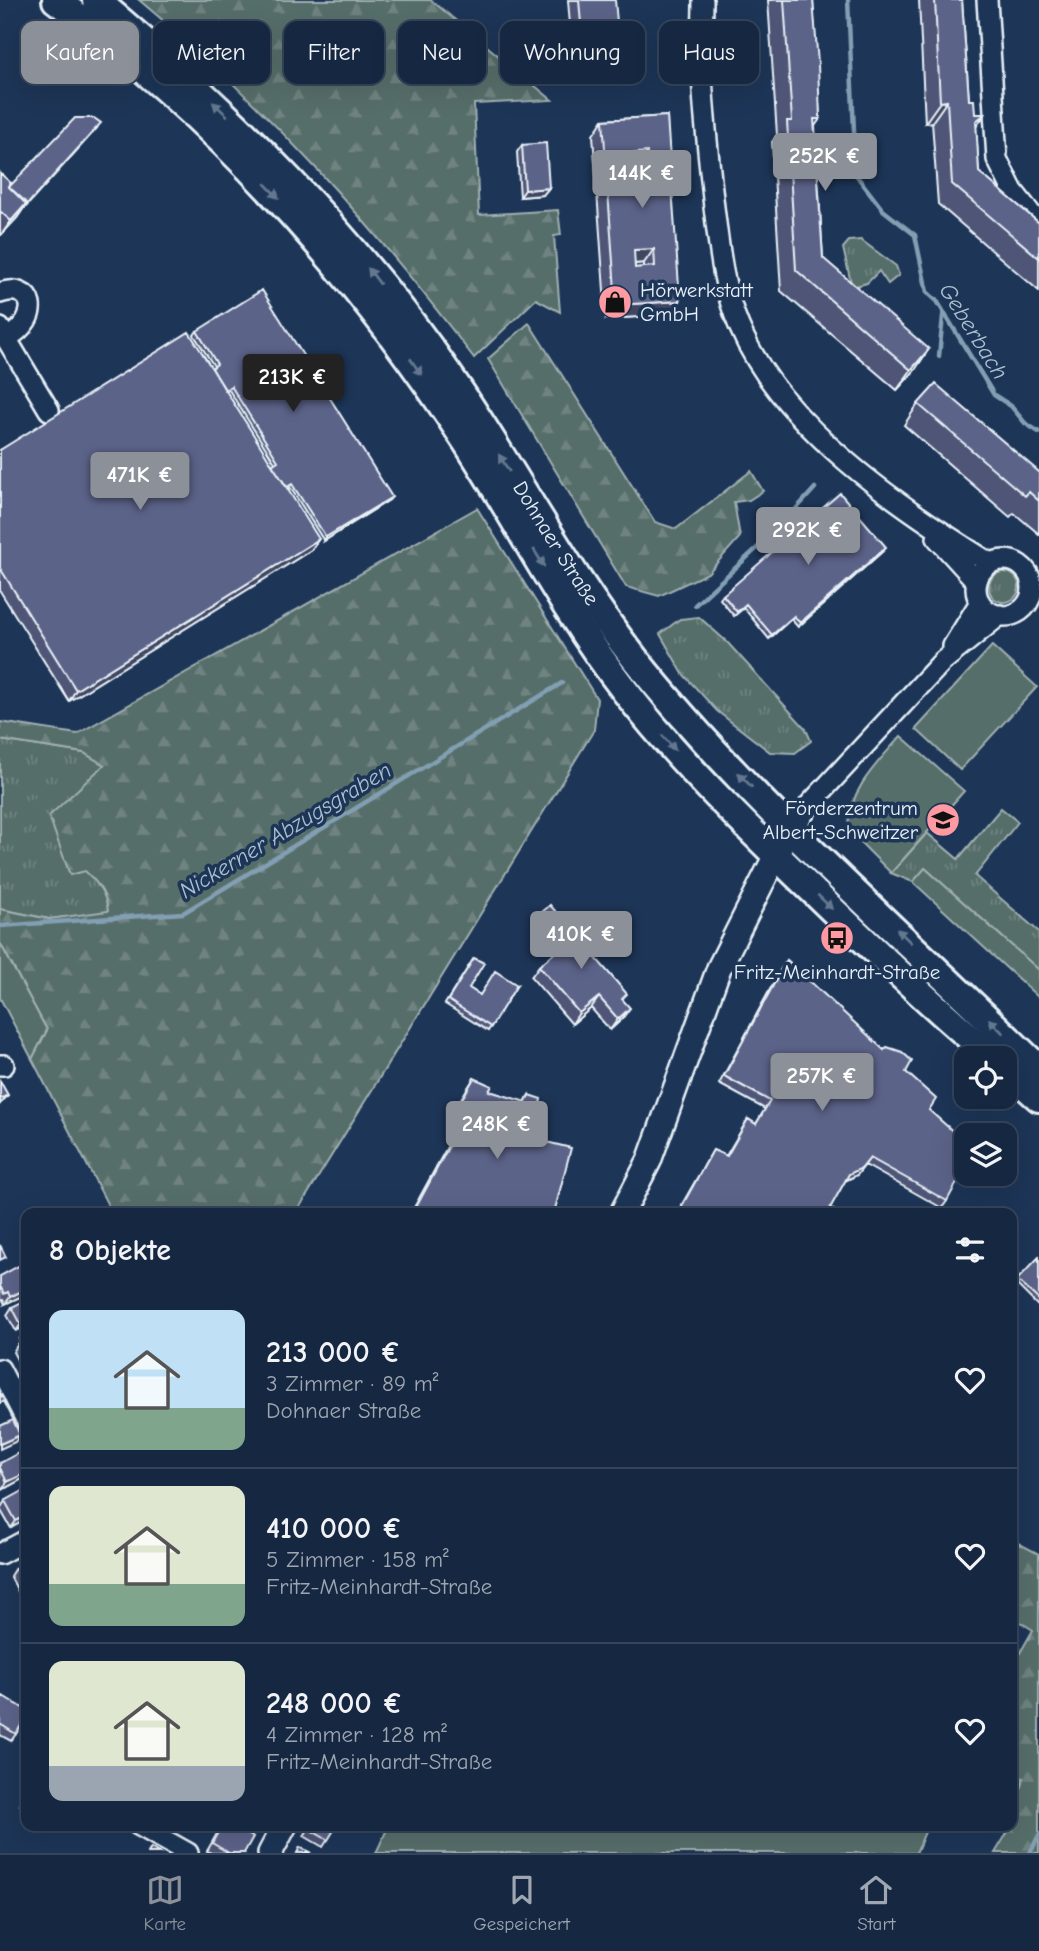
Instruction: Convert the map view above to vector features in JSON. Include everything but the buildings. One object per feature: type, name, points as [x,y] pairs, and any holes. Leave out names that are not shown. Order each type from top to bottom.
[{"type":"main road","name":"Dohnaer Straße","points":[[56,0],[157,80],[226,145],[318,241],[412,362],[625,691],[673,747],[776,855],[935,1009],[979,1046]]},
{"type":"main road","name":"Dohnaer Straße","points":[[96,0],[225,113],[293,181],[367,266],[457,386],[564,559],[635,659],[792,829],[1039,1069]]},
{"type":"main road","points":[[1017,1079],[1039,1098]]},
{"type":"street","points":[[702,0],[702,73],[711,179],[720,258],[739,326],[767,375],[791,406],[845,459],[919,519],[990,563]]},
{"type":"street","points":[[988,0],[997,159],[1013,191],[1039,223]]},
{"type":"street","points":[[0,293],[9,290],[19,292],[28,299],[30,319],[26,324],[4,333],[49,410]]},
{"type":"street","points":[[919,519],[977,582],[981,602],[943,661]]},
{"type":"street","points":[[625,1208],[649,1161],[719,968],[792,829],[817,797],[943,661],[1000,615],[1020,611],[1036,594],[1031,579],[1020,564],[1005,559],[990,563],[977,582]]},
{"type":"street","points":[[981,602],[1000,615]]},
{"type":"street","points":[[1020,611],[1039,620]]},
{"type":"street","points":[[0,1369],[21,1410]]},
{"type":"street","points":[[0,1554],[21,1544]]},
{"type":"street","points":[[149,1831],[188,1853]]},
{"type":"street","points":[[270,1853],[282,1831]]},
{"type":"green space","points":[[139,0],[431,0],[456,21],[398,21],[398,84],[486,84],[486,45],[500,57],[500,84],[533,84],[552,100],[474,104],[479,215],[558,210],[561,235],[554,236],[560,312],[536,299],[474,358],[358,214],[234,84],[270,84],[270,21],[163,21]]},
{"type":"green space","points":[[861,240],[896,266],[899,275],[888,284],[879,271],[867,283],[852,287],[843,248],[849,241]]},
{"type":"green space","points":[[529,323],[655,522],[676,529],[751,471],[763,491],[749,500],[734,502],[740,537],[708,573],[659,596],[626,587],[488,359]]},
{"type":"green space","points":[[477,508],[597,699],[594,730],[299,1208],[109,1208],[32,1059],[47,1030],[0,943],[0,909],[49,919],[108,911],[101,889],[85,871],[70,875],[49,816],[104,765],[84,753],[0,740],[0,722],[77,734]]},
{"type":"green space","points":[[1004,572],[1015,576],[1019,587],[1015,598],[1004,602],[993,598],[989,587],[993,576]]},
{"type":"green space","points":[[699,617],[727,642],[806,729],[811,741],[795,753],[770,752],[717,711],[683,674],[660,634],[680,619]]},
{"type":"green space","points":[[992,646],[1037,687],[960,770],[916,729]]},
{"type":"green space","points":[[901,736],[964,791],[891,873],[848,830],[849,816],[852,803],[865,779]]},
{"type":"green space","points":[[0,740],[84,753],[105,765],[61,848],[70,874],[85,870],[101,889],[109,912],[49,919],[0,909]]},
{"type":"green space","points":[[1001,808],[1018,822],[975,876],[1039,932],[1039,970],[926,869],[913,882],[891,873],[927,833],[958,859]]},
{"type":"green space","points":[[925,868],[1039,970],[1039,998],[913,882]]},
{"type":"green space","points":[[0,943],[47,1030],[32,1059],[0,998]]},
{"type":"green space","points":[[1017,1543],[1039,1554],[1039,1853],[995,1853],[1008,1831],[1017,1831],[1017,1804],[1023,1778],[1017,1776],[1017,1658],[1033,1630],[1017,1620]]},
{"type":"green space","points":[[386,1831],[925,1831],[916,1853],[376,1853]]},
{"type":"waterway","name":"Geberbach","points":[[848,0],[856,175],[883,210],[915,235],[927,292],[937,301],[994,395],[1011,406],[1025,423],[1039,432]]},
{"type":"waterway","points":[[939,356],[943,316]]},
{"type":"waterway","points":[[695,605],[779,528],[815,488]]},
{"type":"waterway","name":"Nickerner Abzugsgraben","points":[[0,926],[183,913],[562,683]]},
{"type":"waterway","name":"Geberbach","points":[[1030,1853],[1039,1835]]},
{"type":"place","name":"Hörwerkstatt GmbH","points":[[615,302]]},
{"type":"place","name":"Förderzentrum Albert-Schweitzer","points":[[943,820]]},
{"type":"place","name":"Fritz-Meinhardt-Straße","points":[[837,938]]}]
